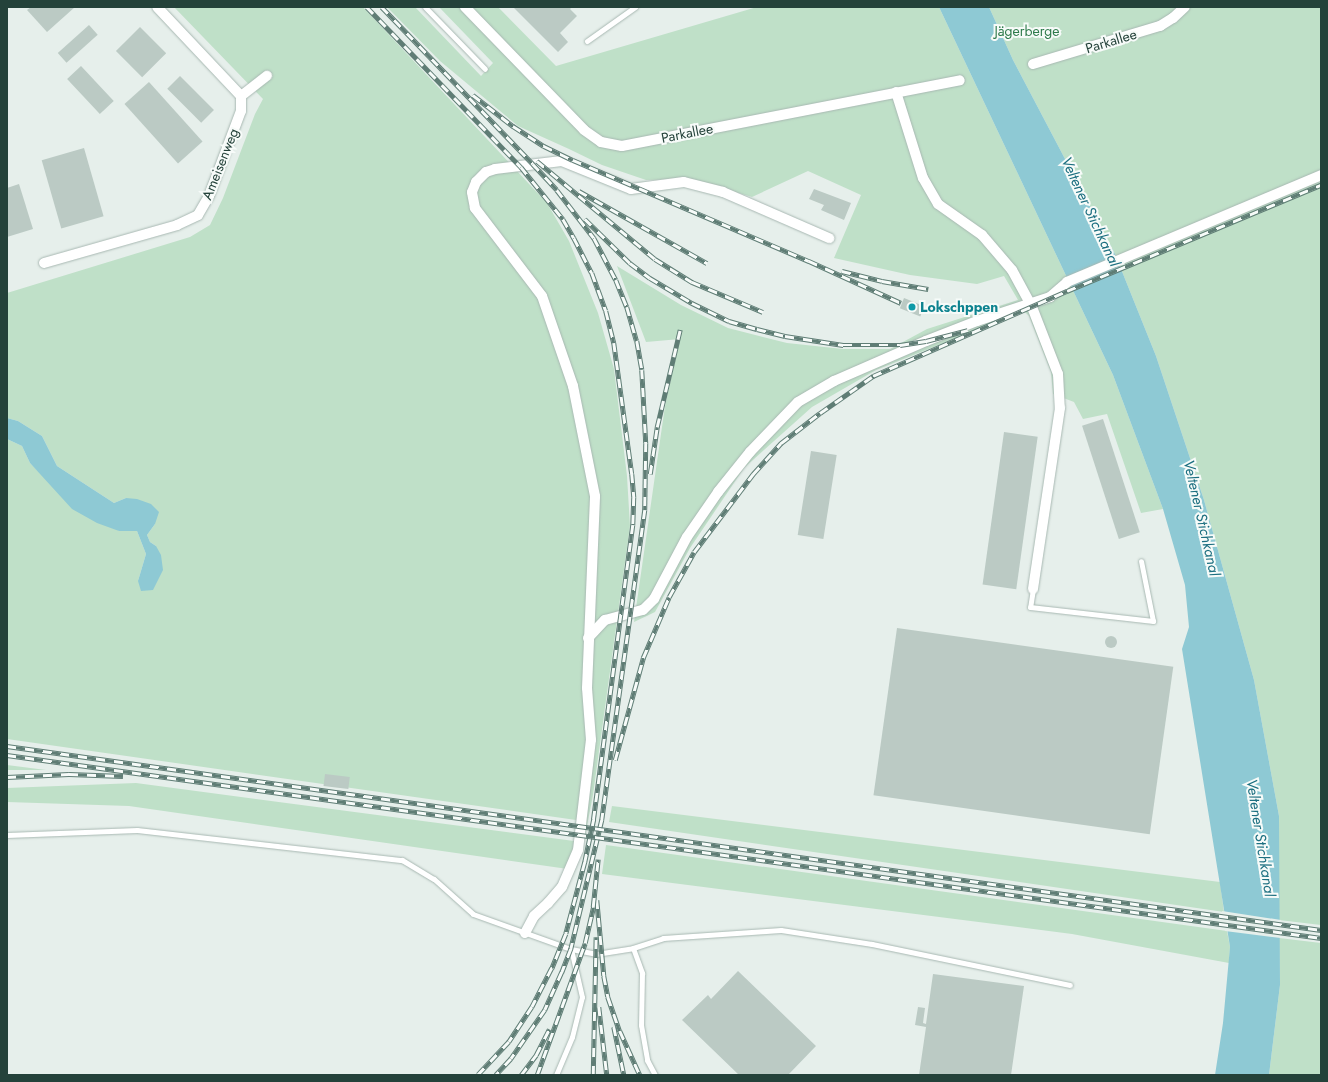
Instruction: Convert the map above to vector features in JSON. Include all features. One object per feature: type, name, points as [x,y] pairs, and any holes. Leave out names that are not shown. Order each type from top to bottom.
[{"type":"street","points":[[157,7],[241,96],[268,76]]},
{"type":"street","name":"Parkallee","points":[[465,7],[584,130],[601,142],[622,146],[960,80]]},
{"type":"street","name":"Parkallee","points":[[1033,64],[1160,26],[1173,18],[1184,7]]},
{"type":"street","points":[[896,92],[923,178],[938,204],[982,235],[1012,270],[1031,304],[1058,374],[1060,408],[1033,589]]},
{"type":"street","name":"Ameisenweg","points":[[44,263],[177,225],[198,215],[209,196],[241,111],[241,96]]},
{"type":"street","points":[[525,933],[534,916],[548,904],[562,886],[578,850],[591,740],[587,688],[588,638],[592,602],[595,496],[573,386],[542,296],[475,208],[472,192],[476,182],[486,172],[495,169],[562,161],[631,189],[684,182],[723,192],[829,238]]},
{"type":"street","points":[[588,638],[605,620],[643,610],[654,599],[687,537],[718,492],[750,452],[798,402],[834,381],[926,341],[977,321],[1050,297],[1067,282],[1321,175]]},
{"type":"lane","points":[[425,7],[485,69]]},
{"type":"lane","points":[[587,41],[635,7]]},
{"type":"lane","points":[[1033,589],[1030,607],[1153,621],[1141,561]]},
{"type":"lane","points":[[7,835],[138,830],[402,860],[434,880],[473,914],[571,949],[596,954],[633,948],[663,938],[781,930],[872,944],[1070,985]]},
{"type":"lane","points":[[633,948],[642,973],[641,1025],[647,1060],[655,1075]]},
{"type":"lane","points":[[556,1075],[572,1036],[582,998],[571,949]]},
{"type":"green space","points":[[174,7],[363,7],[547,203],[569,241],[598,313],[614,369],[627,476],[630,526],[593,795],[582,851],[575,870],[129,806],[7,802],[7,788],[136,783],[574,841],[576,820],[7,739],[7,439],[22,446],[30,463],[39,472],[119,531],[137,531],[146,554],[138,581],[156,546],[150,542],[147,535],[155,524],[126,498],[114,503],[57,466],[42,436],[18,421],[7,418],[7,293],[190,237],[210,225],[223,198],[255,114],[263,99]]},
{"type":"green space","points":[[387,7],[415,7],[481,76],[493,63],[439,7],[498,7],[556,66],[757,7],[939,7],[1113,375],[1163,509],[1141,513],[1107,414],[1083,419],[1074,402],[1053,394],[1051,372],[1029,316],[1024,311],[876,370],[812,407],[744,468],[690,548],[655,612],[634,622],[665,406],[680,339],[646,342],[617,266],[681,305],[728,328],[787,343],[843,349],[890,349],[927,329],[1018,300],[1004,276],[977,284],[910,275],[834,258],[861,195],[808,171],[752,197],[692,179],[646,180],[602,165],[518,126],[440,61]]},
{"type":"green space","name":"Jägerberge","points":[[989,7],[1321,7],[1321,925],[1279,920],[1279,816],[1254,680],[1204,500],[1156,356],[1115,254],[1013,60]]},
{"type":"green space","points":[[7,765],[46,770],[7,770]]},
{"type":"green space","points":[[612,806],[1220,882],[1224,912],[609,822]]},
{"type":"green space","points":[[606,845],[1227,931],[1230,947],[1229,963],[1072,934],[602,874]]},
{"type":"green space","points":[[1279,938],[1321,943],[1321,1075],[1269,1075],[1280,985]]},
{"type":"water","name":"Veltener Stichkanal","points":[[939,7],[989,7],[1013,60],[1115,254],[1156,356],[1204,500],[1254,680],[1279,816],[1280,985],[1269,1075],[1215,1075],[1223,1023],[1230,947],[1182,649],[1189,627],[1185,585],[1163,509],[1113,375]]},
{"type":"water","points":[[7,418],[18,421],[42,436],[57,466],[114,503],[126,498],[137,499],[151,504],[159,512],[155,524],[147,535],[150,542],[156,546],[161,555],[163,570],[153,590],[141,591],[138,581],[146,554],[137,531],[119,531],[97,523],[72,509],[30,463],[22,446],[7,439]]},
{"type":"pier","points":[[1222,911],[1281,920],[1281,938],[1225,931]]},
{"type":"building","points":[[31,7],[75,7],[47,32],[27,10]]},
{"type":"building","points":[[513,7],[572,7],[570,9],[577,16],[560,33],[568,42],[558,52]]},
{"type":"building","points":[[89,25],[98,35],[66,63],[58,53]]},
{"type":"building","points":[[140,27],[166,53],[142,77],[116,51]]},
{"type":"building","points":[[81,66],[114,101],[100,114],[67,79]]},
{"type":"building","points":[[180,76],[214,110],[201,123],[167,89]]},
{"type":"building","points":[[149,82],[203,141],[178,164],[124,104]]},
{"type":"building","points":[[84,148],[104,216],[61,228],[42,160]]},
{"type":"building","points":[[19,184],[33,229],[7,237],[7,188]]},
{"type":"building","points":[[814,189],[851,203],[844,220],[821,210],[824,205],[809,199]]},
{"type":"building","name":"Lokschppen","points":[[904,298],[924,306],[920,316],[900,308]]},
{"type":"building","points":[[1103,419],[1140,532],[1119,539],[1082,426]]},
{"type":"building","points":[[1004,432],[1038,437],[1016,589],[983,585]]},
{"type":"building","points":[[811,451],[837,455],[823,539],[798,535]]},
{"type":"building","points":[[897,628],[1173,667],[1150,834],[873,795]]},
{"type":"building","points":[[1113,636],[1116,637],[1116,647],[1109,648],[1106,647],[1105,640],[1106,637]]},
{"type":"building","points":[[325,774],[350,777],[348,789],[324,786]]},
{"type":"building","points":[[738,971],[816,1046],[788,1075],[739,1075],[682,1020],[708,995],[711,999]]},
{"type":"building","points":[[933,974],[1024,986],[1011,1075],[919,1075],[926,1027],[915,1025],[918,1007],[925,1008],[923,1023],[926,1024]]},
{"type":"railway","points":[[367,7],[521,167],[563,219],[574,238],[592,273],[606,311],[614,343],[632,474],[634,497],[633,525],[594,819],[585,862],[566,934],[552,968],[532,1007],[509,1042],[478,1075]]},
{"type":"railway","points":[[382,7],[557,190],[594,238],[616,280],[627,307],[637,341],[642,370],[646,443],[645,510],[602,820],[571,949],[562,972],[545,1010],[511,1059],[496,1075]]},
{"type":"railway","points":[[473,95],[513,126],[544,146],[573,160],[809,261],[901,303]]},
{"type":"railway","points":[[537,161],[655,259],[692,282],[763,312]]},
{"type":"railway","points":[[615,760],[643,658],[669,597],[694,552],[753,474],[781,443],[820,413],[873,376],[1067,291],[1321,185]]},
{"type":"railway","points":[[579,191],[707,263]]},
{"type":"railway","points":[[585,219],[630,263],[650,278],[692,303],[729,321],[785,336],[843,345],[900,345],[926,341],[968,330]]},
{"type":"railway","points":[[842,271],[882,281],[928,289]]},
{"type":"railway","points":[[650,474],[657,427],[680,330]]},
{"type":"railway","points":[[7,746],[1321,930]]},
{"type":"railway","points":[[7,755],[1321,938]]},
{"type":"railway","points":[[7,777],[69,774],[123,776]]},
{"type":"railway","points":[[537,1075],[585,943],[593,907],[598,859]]},
{"type":"railway","points":[[597,900],[604,976],[608,997],[620,1031],[640,1075]]},
{"type":"railway","points":[[593,1075],[596,937]]},
{"type":"railway","points":[[599,1007],[607,1075]]},
{"type":"railway","points":[[614,1027],[624,1075]]},
{"type":"railway","points":[[521,1075],[536,1055],[549,1029]]},
{"type":"place","name":"Lokschppen","points":[[912,307]]}]
